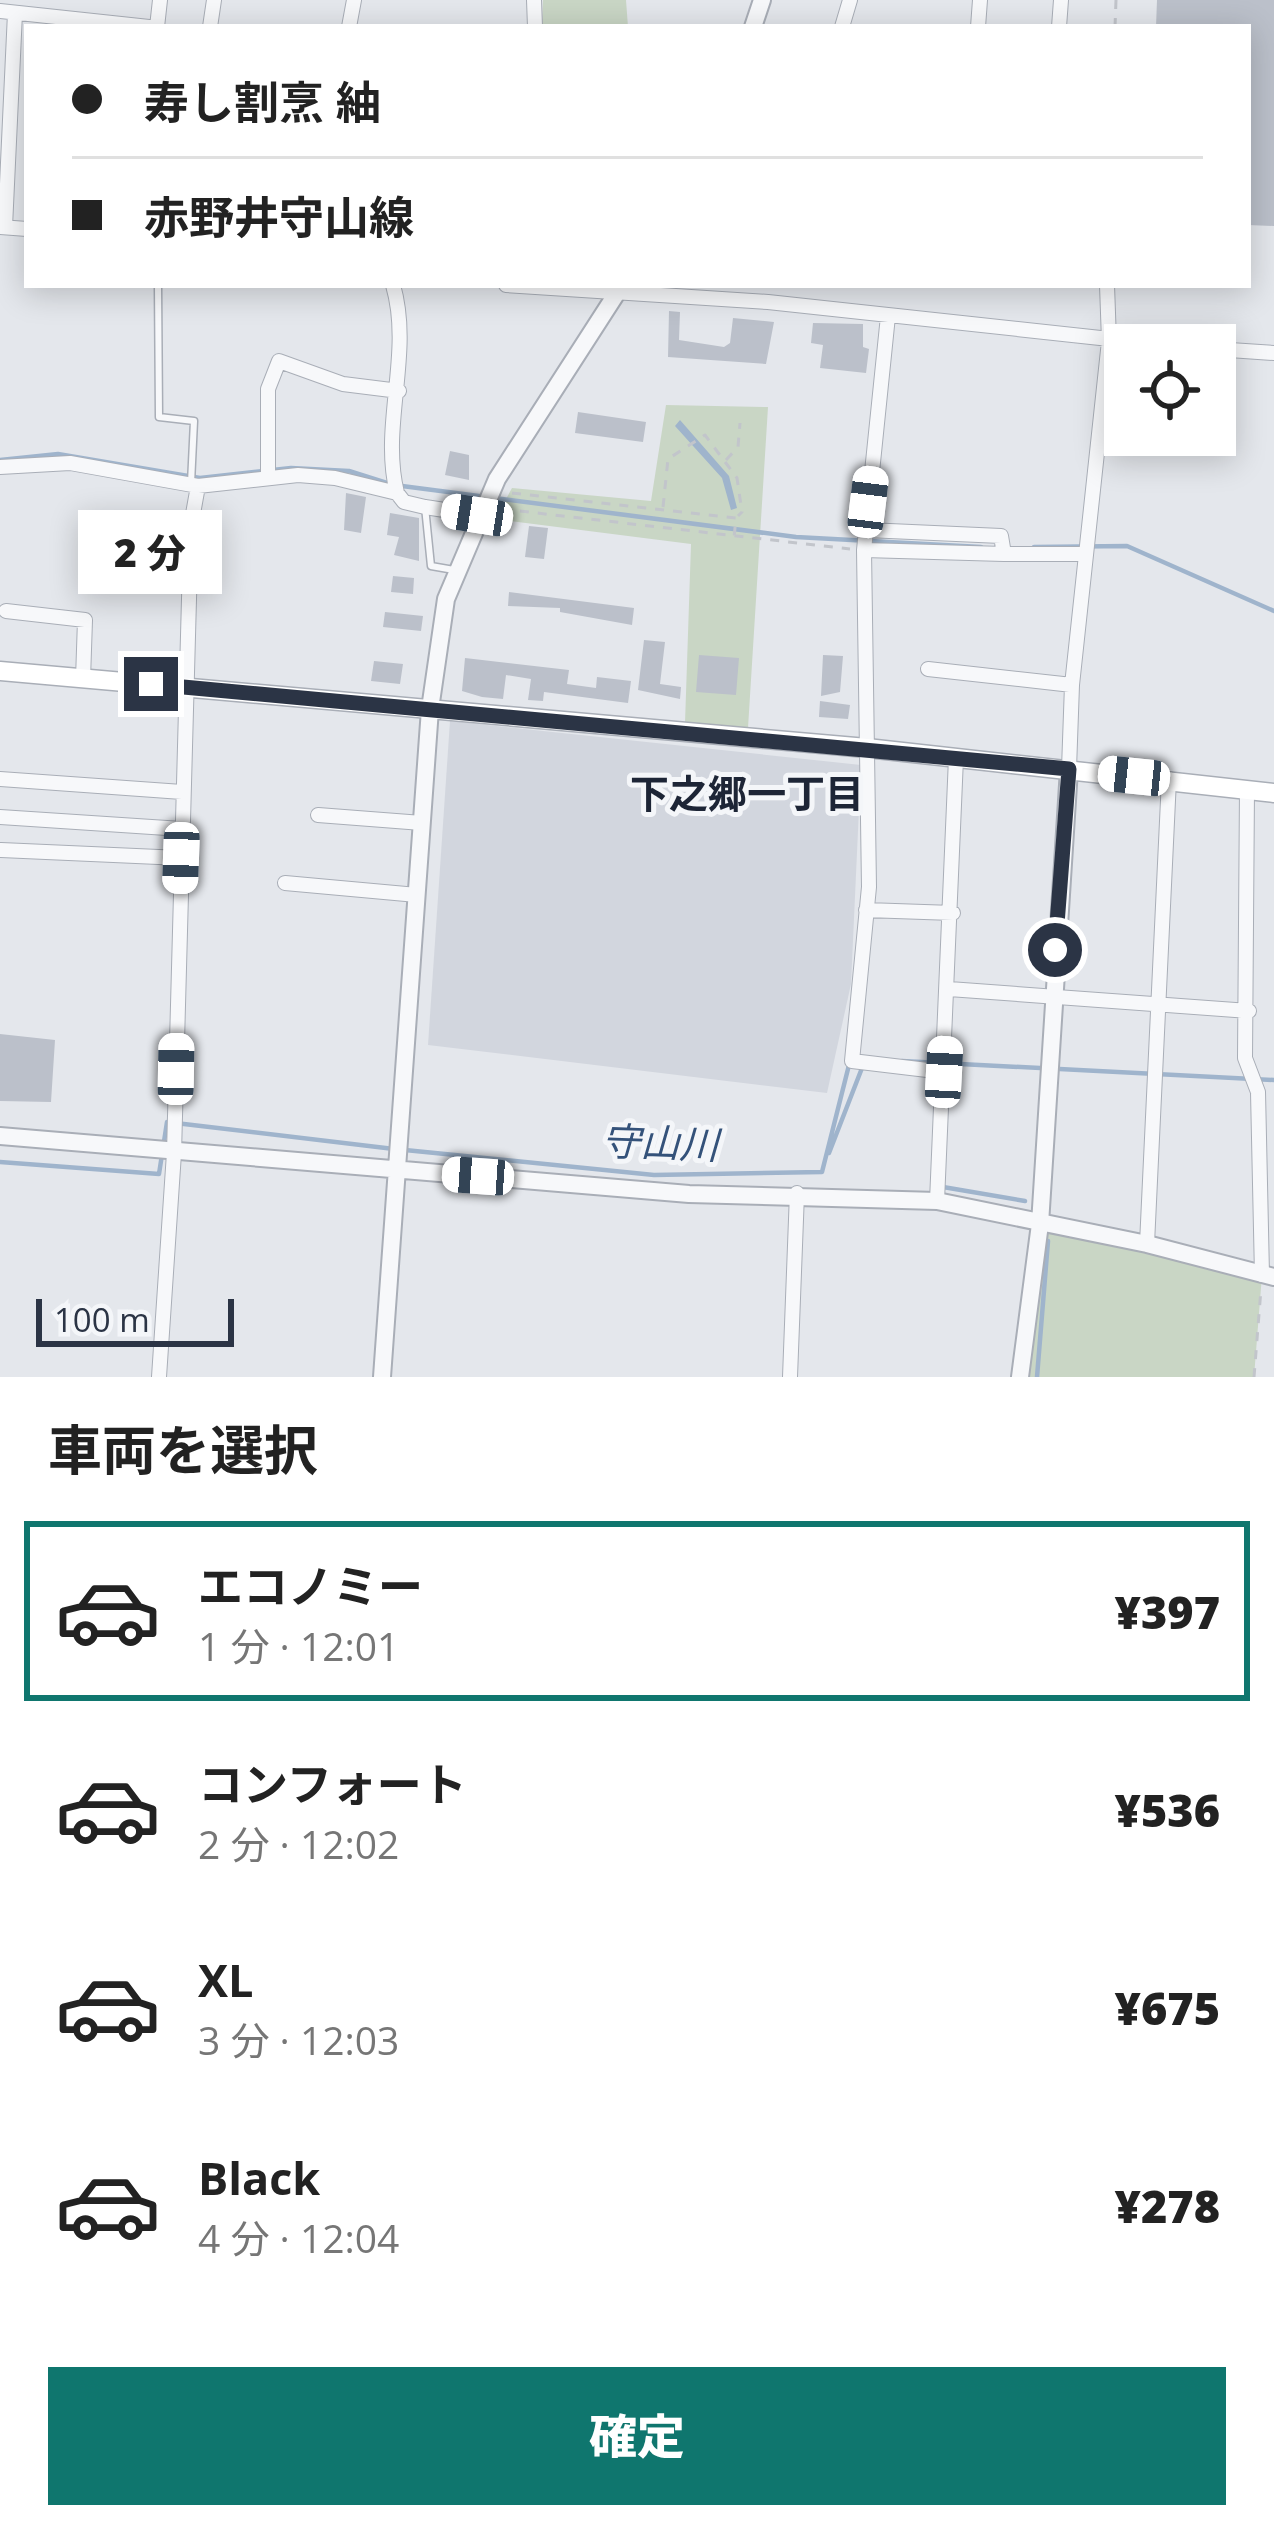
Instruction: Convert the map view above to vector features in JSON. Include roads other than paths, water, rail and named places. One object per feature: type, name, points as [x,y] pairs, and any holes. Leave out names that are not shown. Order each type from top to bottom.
[{"type":"main road","points":[[0,671],[1274,788]]},
{"type":"street","points":[[3,227],[12,124],[9,9],[126,24]]},
{"type":"street","points":[[394,288],[399,305],[399,391],[390,458],[396,488],[404,502],[480,511]]},
{"type":"street","points":[[585,288],[769,293],[888,316],[1104,340]]},
{"type":"street","points":[[1107,288],[1108,324]]},
{"type":"street","points":[[382,1377],[394,1169],[441,623],[480,511],[619,289]]},
{"type":"street","points":[[888,316],[864,550],[866,910],[852,1060],[944,1072]]},
{"type":"street","points":[[1236,350],[1274,353]]},
{"type":"street","points":[[266,471],[268,389],[279,361],[343,384],[399,391]]},
{"type":"street","points":[[1020,1377],[1040,1224],[1072,685],[1104,385]]},
{"type":"street","points":[[0,467],[70,463],[193,480],[266,471],[396,488]]},
{"type":"street","points":[[160,1377],[174,1153],[193,480]]},
{"type":"street","points":[[867,530],[1000,536],[1004,554]]},
{"type":"street","points":[[944,534],[945,552]]},
{"type":"street","points":[[864,550],[1085,554]]},
{"type":"street","points":[[6,610],[85,620],[83,680]]},
{"type":"street","points":[[928,670],[1072,685]]},
{"type":"street","points":[[937,1201],[953,914],[956,758]]},
{"type":"street","points":[[0,779],[182,792]]},
{"type":"street","points":[[1147,1244],[1169,779]]},
{"type":"street","points":[[0,1136],[689,1194],[797,1193],[937,1201],[1147,1244],[1268,1276],[1266,1091],[1245,1058],[1249,1011],[1247,789]]},
{"type":"street","points":[[318,815],[422,824]]},
{"type":"street","points":[[0,817],[182,830]]},
{"type":"street","points":[[1,850],[181,858]]},
{"type":"street","points":[[285,883],[417,895]]},
{"type":"street","points":[[866,910],[953,914]]},
{"type":"street","points":[[949,988],[1249,1011]]},
{"type":"street","points":[[790,1377],[797,1193]]},
{"type":"lane","points":[[158,288],[159,417],[194,421],[193,480]]},
{"type":"lane","points":[[425,507],[431,566],[458,570]]},
{"type":"water","points":[[680,420],[729,476],[737,508],[731,510],[722,478],[675,426]]},
{"type":"waterway","points":[[0,460],[58,454],[200,478],[291,468],[349,471],[390,484]]},
{"type":"waterway","points":[[402,486],[796,537],[981,547]]},
{"type":"waterway","points":[[1034,547],[1127,546],[1274,611]]},
{"type":"waterway","name":"守山川","points":[[902,1061],[1274,1080]]},
{"type":"waterway","name":"守山川","points":[[405,1150],[654,1175],[822,1172],[849,1065]]},
{"type":"waterway","points":[[829,1153],[862,1068]]},
{"type":"waterway","name":"守山川","points":[[0,1162],[159,1174],[167,1122],[394,1149]]},
{"type":"waterway","name":"守山川","points":[[943,1187],[1025,1201]]},
{"type":"waterway","name":"守山川","points":[[1037,1377],[1048,1241]]},
{"type":"district","name":"下之郷一丁目","points":[[747,794]]}]
